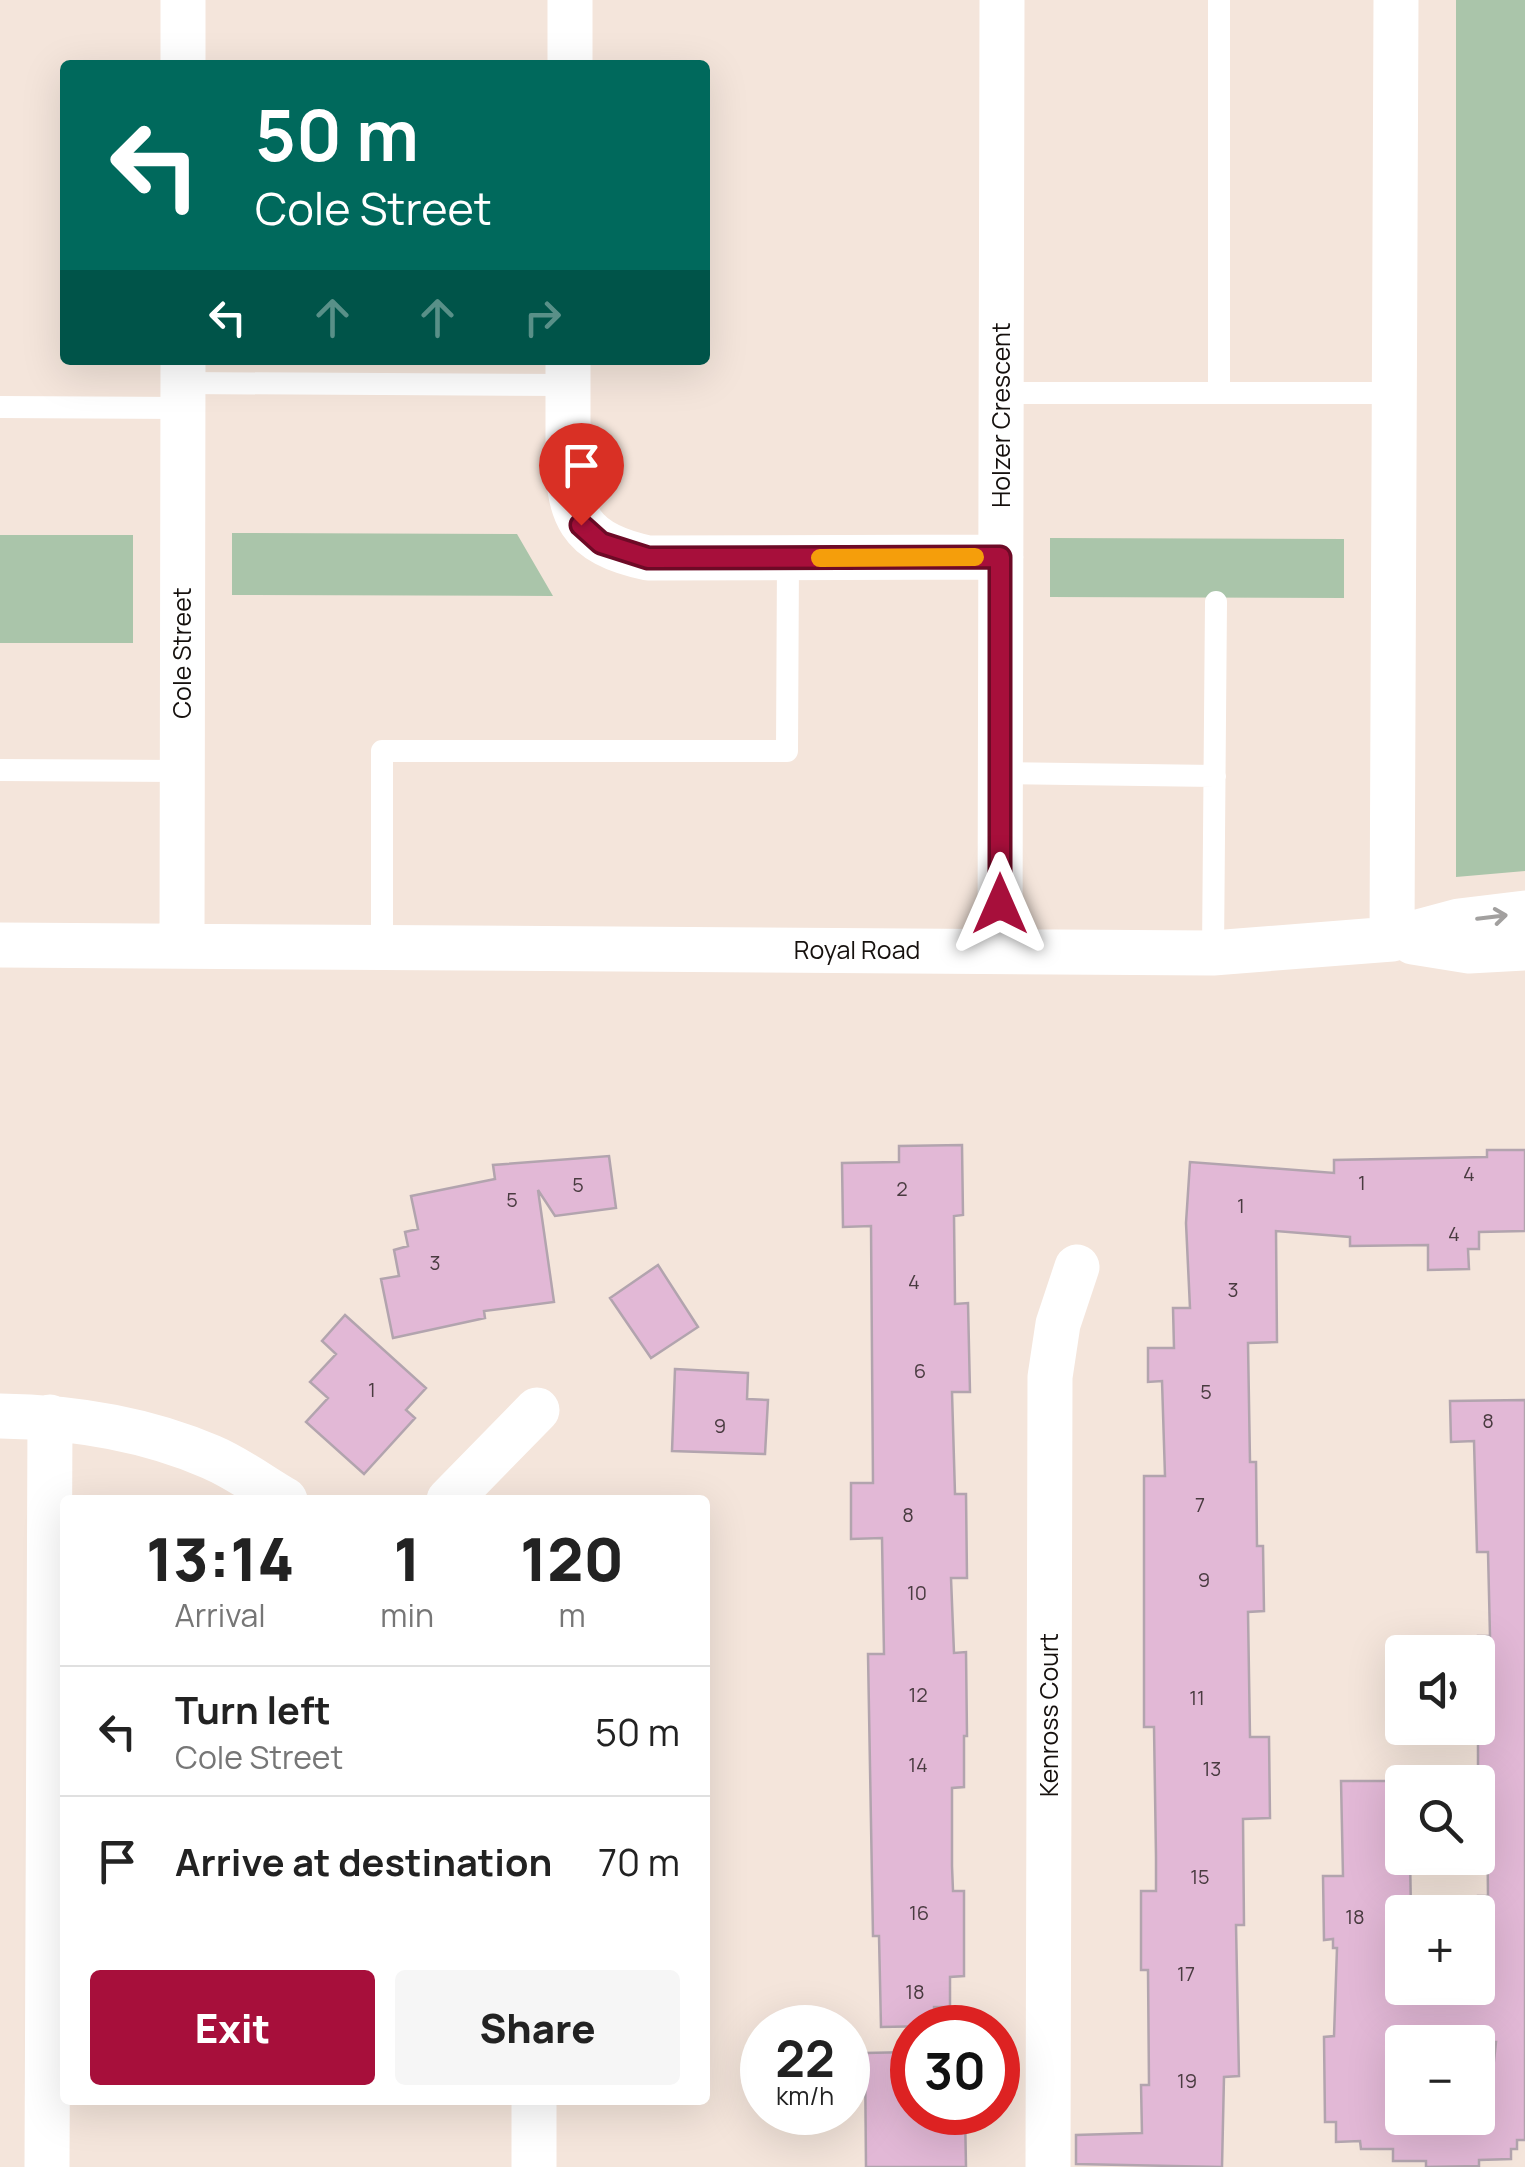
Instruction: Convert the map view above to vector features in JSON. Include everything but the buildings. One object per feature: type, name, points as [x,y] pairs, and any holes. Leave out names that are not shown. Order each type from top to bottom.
[{"type":"street","points":[[183,0],[183,60]]},
{"type":"street","points":[[570,0],[570,60]]},
{"type":"street","name":"Holzer Crescent","points":[[1000,951],[1002,0]]},
{"type":"street","points":[[1392,939],[1396,0]]},
{"type":"street","points":[[568,372],[570,502],[581,525],[601,543],[648,558],[1000,557]]},
{"type":"street","name":"Cole Street","points":[[182,945],[183,384]]},
{"type":"street","name":"Royal Road","points":[[0,944],[1213,953],[1392,939],[1459,921],[1525,912]]},
{"type":"street","name":"Royal Road","points":[[1392,939],[1470,951],[1525,948]]},
{"type":"street","name":"Kenross Court","points":[[1048,2167],[1050,1377],[1058,1324],[1078,1266]]},
{"type":"street","points":[[454,1495],[537,1410]]},
{"type":"street","points":[[0,1416],[50,1417],[143,1432],[214,1458],[277,1495]]},
{"type":"street","points":[[47,2167],[50,1417]]},
{"type":"street","points":[[534,2105],[534,2167]]},
{"type":"lane","points":[[1220,0],[1220,392]]},
{"type":"lane","points":[[0,407],[183,384],[568,372]]},
{"type":"lane","points":[[1001,392],[1393,392]]},
{"type":"lane","points":[[382,946],[382,751],[788,751],[788,558]]},
{"type":"lane","points":[[1213,953],[1216,602]]},
{"type":"lane","points":[[0,770],[182,771]]},
{"type":"lane","points":[[1000,774],[1215,776]]},
{"type":"green space","points":[[1456,0],[1525,0],[1525,871],[1456,877]]},
{"type":"green space","points":[[232,533],[517,534],[553,596],[232,595]]},
{"type":"green space","points":[[0,535],[133,535],[133,643],[0,643]]},
{"type":"green space","points":[[1050,538],[1344,539],[1344,598],[1050,597]]},
{"type":"slow traffic","points":[[820,558],[975,557]]},
{"type":"route","points":[[581,525],[601,543],[648,558],[1000,557],[1000,904]]}]
